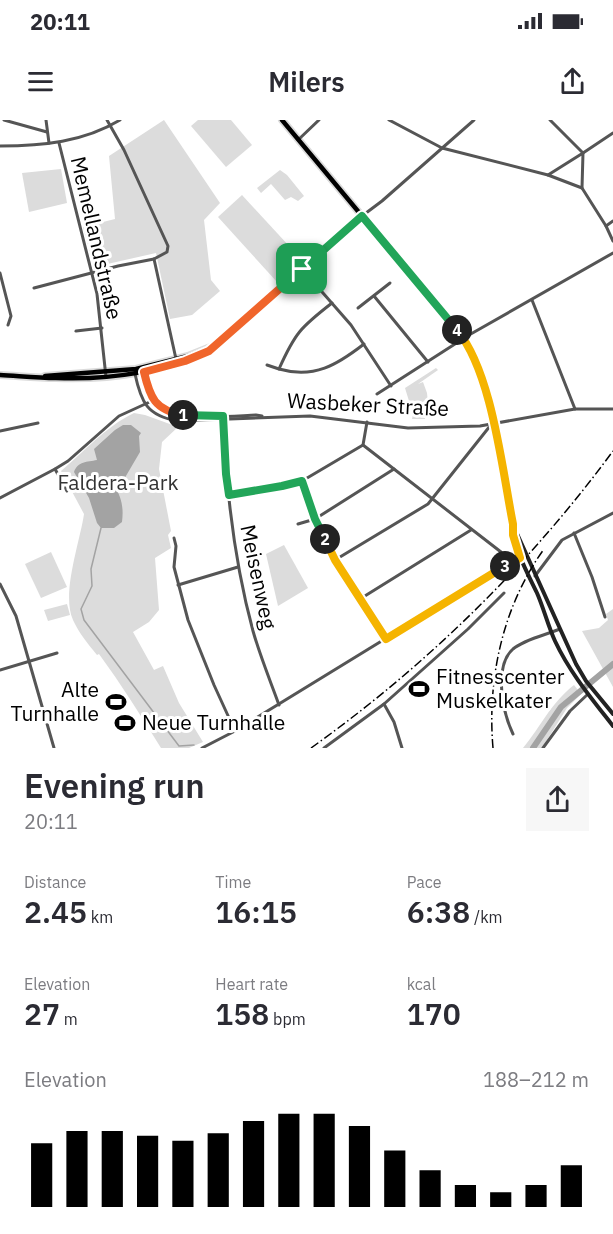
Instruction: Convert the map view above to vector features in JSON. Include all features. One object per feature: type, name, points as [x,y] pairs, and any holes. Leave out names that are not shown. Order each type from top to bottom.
[{"type":"main road","points":[[282,120],[463,338],[479,368],[494,425],[513,524],[513,535],[520,558],[537,593],[551,633],[571,670],[613,726]]},
{"type":"main road","points":[[0,375],[53,378],[139,371],[201,355],[362,216]]},
{"type":"main road","points":[[139,371],[215,345]]},
{"type":"main road","points":[[513,524],[535,576],[586,681],[613,714]]},
{"type":"street","points":[[4,120],[47,132]]},
{"type":"street","points":[[46,120],[49,143]]},
{"type":"street","points":[[34,288],[154,259],[166,252],[168,246],[107,120]]},
{"type":"street","points":[[0,146],[58,143],[81,137],[120,120]]},
{"type":"street","points":[[298,140],[319,120]]},
{"type":"street","points":[[389,120],[442,148],[548,175],[582,188]]},
{"type":"street","points":[[362,216],[474,120]]},
{"type":"street","points":[[550,120],[583,153],[582,188],[613,241]]},
{"type":"street","points":[[548,175],[613,133]]},
{"type":"street","name":"Memellandstraße","points":[[58,143],[92,273],[102,328],[106,374]]},
{"type":"street","points":[[606,226],[613,221]]},
{"type":"street","points":[[377,394],[463,338],[613,253]]},
{"type":"street","points":[[154,259],[176,359]]},
{"type":"street","points":[[302,269],[364,344],[391,386]]},
{"type":"street","points":[[0,273],[11,316],[8,325]]},
{"type":"street","points":[[358,308],[390,284]]},
{"type":"street","points":[[374,296],[428,362]]},
{"type":"street","points":[[532,300],[575,409]]},
{"type":"street","points":[[279,369],[293,338],[300,329],[332,303]]},
{"type":"street","points":[[76,331],[102,328]]},
{"type":"street","points":[[267,364],[279,369],[305,372],[331,367],[364,344]]},
{"type":"street","points":[[0,498],[55,470],[119,416],[154,400],[139,371]]},
{"type":"street","points":[[139,371],[145,405]]},
{"type":"street","name":"Wasbeker Straße","points":[[154,400],[158,405],[174,413],[223,418]]},
{"type":"street","name":"Wasbeker Straße","points":[[145,405],[169,419],[187,421],[256,415],[318,417],[408,428],[494,425],[575,409],[613,409]]},
{"type":"street","name":"Meisenweg","points":[[223,418],[228,509],[238,567],[253,632],[279,705]]},
{"type":"street","points":[[229,495],[302,481],[363,445],[367,422]]},
{"type":"street","points":[[0,431],[38,423]]},
{"type":"street","points":[[335,560],[428,504],[490,426],[494,425]]},
{"type":"street","points":[[363,445],[501,552]]},
{"type":"street","points":[[298,524],[315,519],[394,469]]},
{"type":"street","points":[[55,470],[67,491]]},
{"type":"street","points":[[302,481],[315,519],[335,560],[386,639]]},
{"type":"street","points":[[535,576],[556,546],[574,532],[613,513]]},
{"type":"street","points":[[360,599],[472,530]]},
{"type":"street","points":[[574,532],[605,617]]},
{"type":"street","points":[[174,538],[176,546],[174,567],[189,620],[235,731]]},
{"type":"street","points":[[202,748],[279,705],[526,556]]},
{"type":"street","points":[[178,585],[238,567]]},
{"type":"street","points":[[0,584],[16,616],[54,748]]},
{"type":"street","points":[[324,748],[384,704],[468,629],[504,593]]},
{"type":"street","points":[[548,624],[554,626],[557,623]]},
{"type":"street","points":[[513,734],[502,699],[502,679],[506,658],[517,646],[560,629]]},
{"type":"street","points":[[0,670],[57,653]]},
{"type":"street","points":[[543,748],[587,692]]},
{"type":"street","points":[[384,704],[394,722],[402,748]]},
{"type":"green space","points":[[164,120],[220,203],[204,220],[211,280],[220,291],[192,315],[170,319],[156,253],[94,267],[83,227],[115,219],[109,156]]},
{"type":"green space","points":[[198,120],[231,120],[252,145],[226,167],[191,126]]},
{"type":"green space","points":[[61,169],[67,203],[29,212],[22,173]]},
{"type":"green space","points":[[280,170],[304,196],[298,201],[291,197],[285,200],[271,184],[261,193],[257,188]]},
{"type":"green space","points":[[242,195],[302,260],[277,282],[218,217]]},
{"type":"green space","points":[[436,368],[438,370],[418,384],[423,382],[427,393],[429,413],[424,413],[425,419],[412,419],[413,414],[405,388]]},
{"type":"green space","name":"Faldera-Park","points":[[134,413],[178,427],[162,442],[159,469],[171,531],[168,535],[171,548],[155,558],[159,610],[149,622],[133,632],[154,670],[163,666],[179,703],[203,742],[189,748],[161,748],[107,665],[81,634],[70,609],[72,568],[84,514],[61,471],[104,432]]},
{"type":"green space","points":[[284,545],[308,588],[278,606],[266,554]]},
{"type":"green space","points":[[51,552],[67,587],[41,598],[25,564]]},
{"type":"green space","points":[[67,604],[70,615],[48,621],[44,610]]},
{"type":"green space","points":[[613,609],[613,687],[582,631],[599,628],[608,620],[606,614]]},
{"type":"green space","points":[[574,685],[581,694],[567,708],[542,748],[523,748],[552,707]]},
{"type":"shaded area","points":[[123,425],[131,425],[141,433],[139,436],[140,452],[123,481],[113,483],[121,501],[122,522],[114,528],[101,528],[97,523],[89,498],[74,472],[80,464],[97,460],[94,449]]},
{"type":"waterway","points":[[101,528],[91,569],[92,586],[81,609],[84,620],[179,746],[194,745]]},
{"type":"waterway","points":[[533,748],[561,707],[613,664]]},
{"type":"railway","points":[[311,748],[395,683],[474,612],[547,534],[613,451]]},
{"type":"railway","points":[[493,748],[493,695],[501,644],[518,594],[544,549]]},
{"type":"place","name":"Fitnesscenter Muskelkater","points":[[419,689]]},
{"type":"place","name":"Alte Turnhalle","points":[[116,702]]},
{"type":"place","name":"Neue Turnhalle","points":[[125,723]]},
{"type":"route","points":[[362,216],[460,333],[479,368],[492,416],[513,524],[513,535],[520,558],[386,639],[335,560],[315,519],[302,481],[229,495],[223,416],[187,415],[165,410],[152,397],[144,375],[144,372],[185,361],[209,351],[302,269],[362,216]]}]
